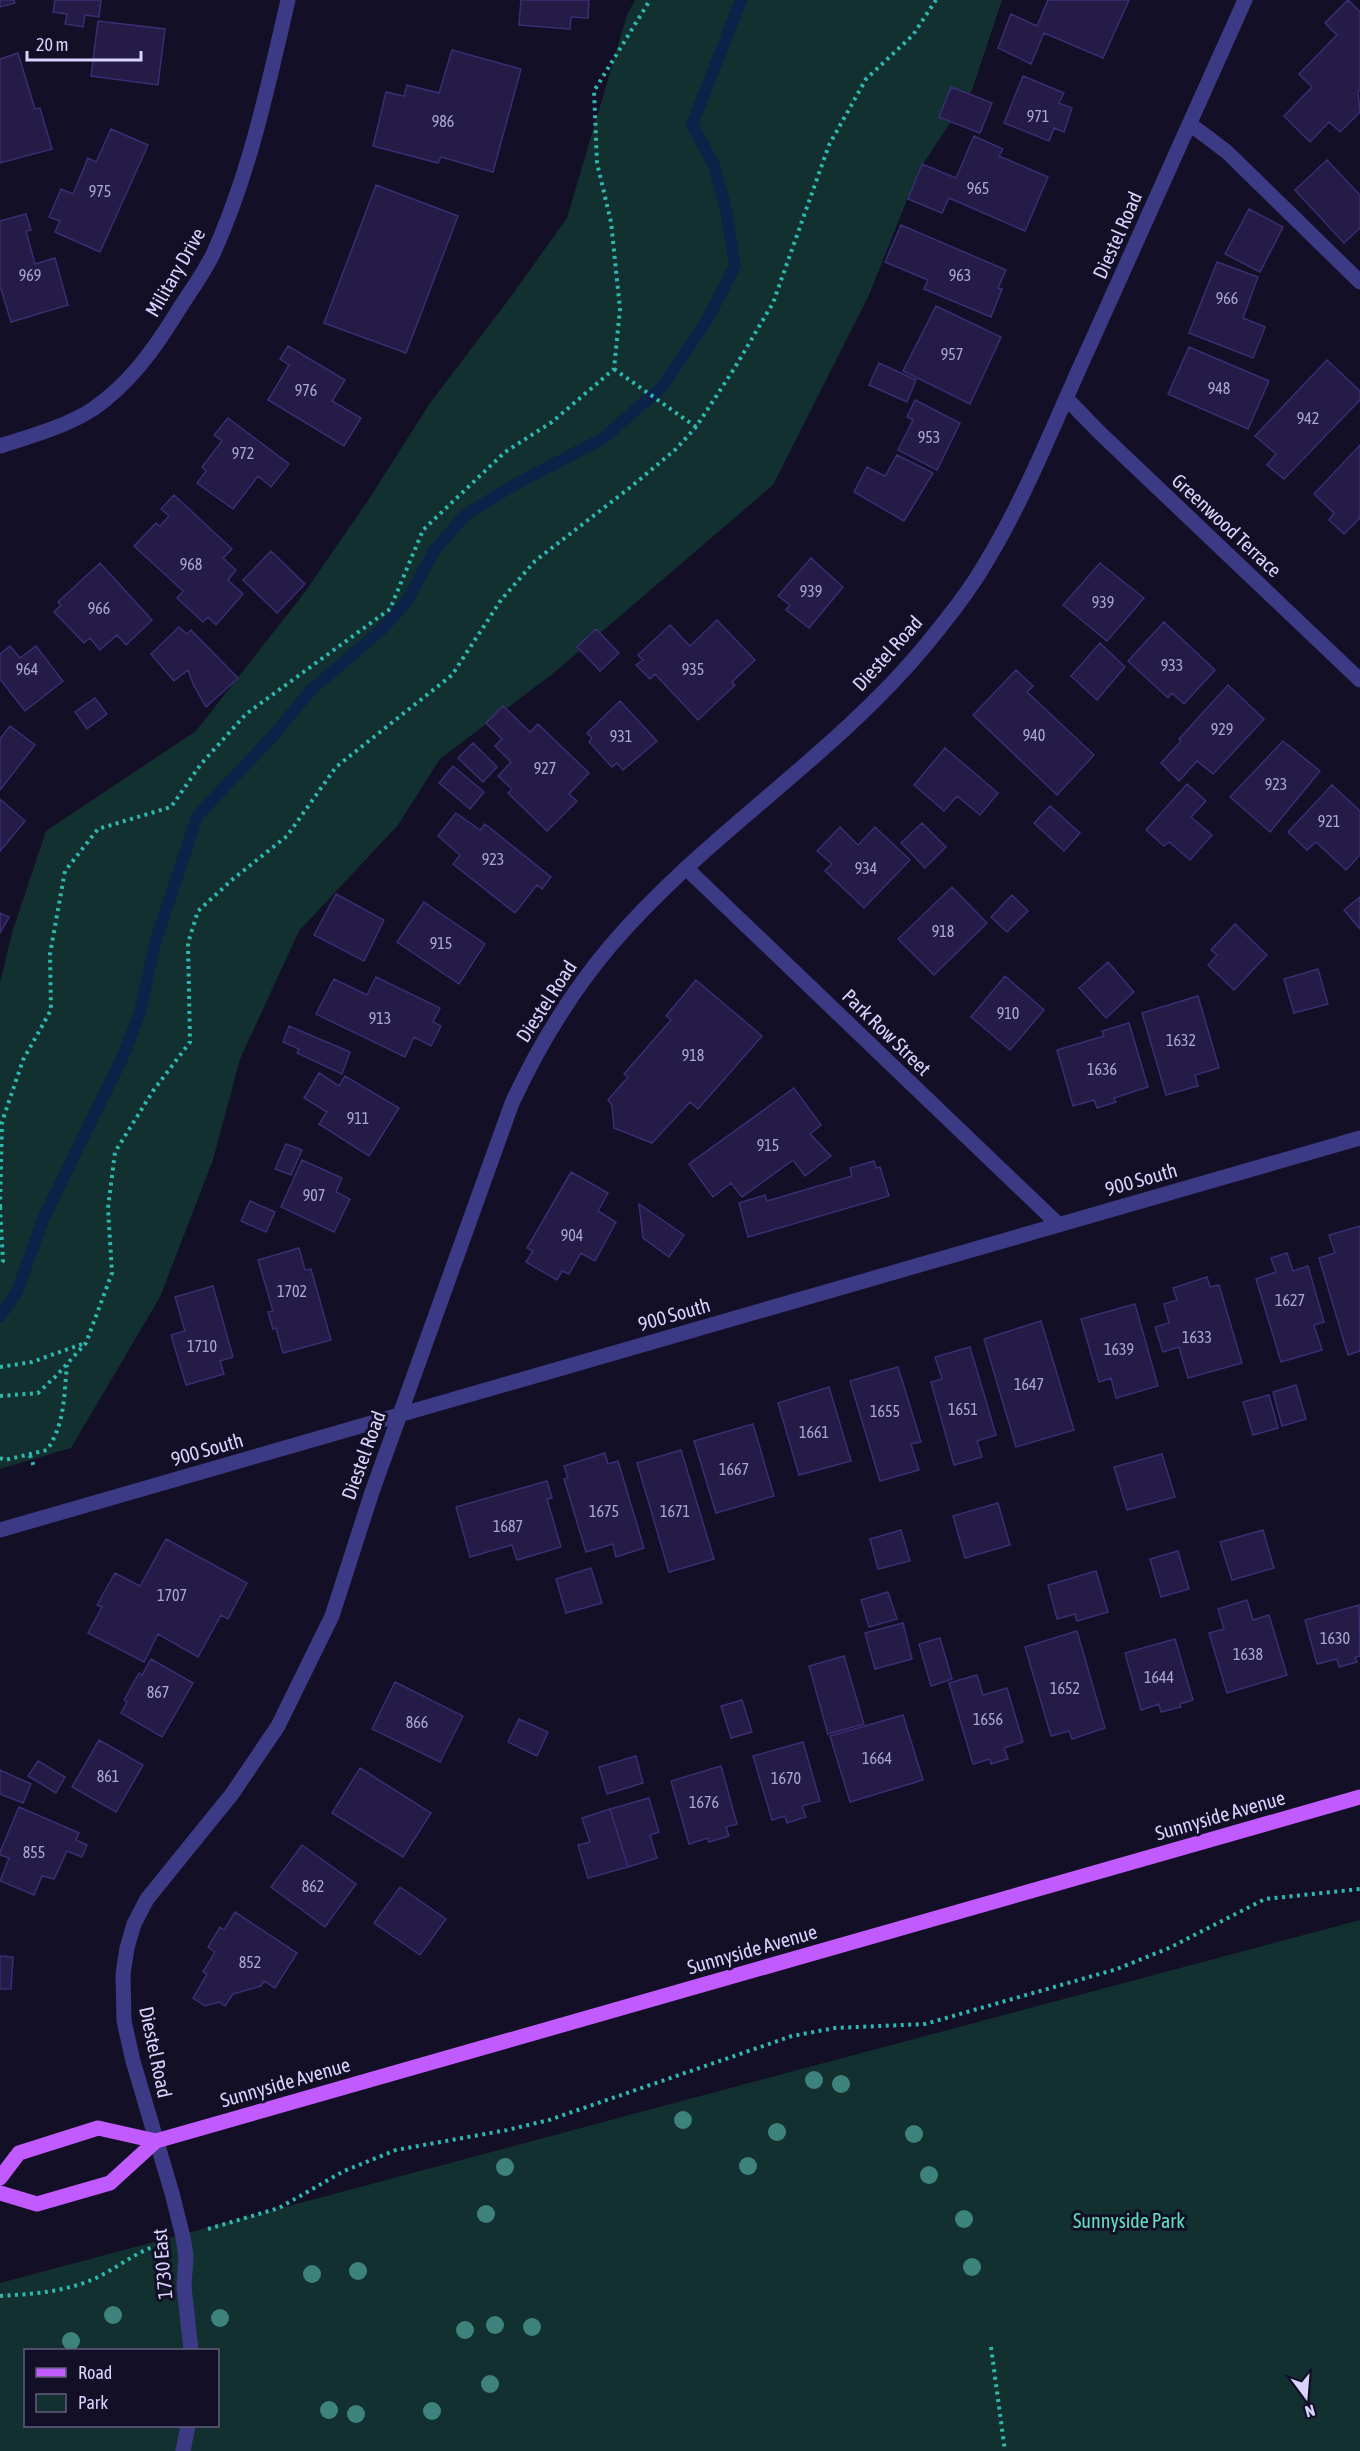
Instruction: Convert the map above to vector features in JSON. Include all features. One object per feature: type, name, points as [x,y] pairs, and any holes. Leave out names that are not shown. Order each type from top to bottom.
[{"type":"main road","name":"Sunnyside Avenue","points":[[0,2193],[38,2204],[110,2183],[156,2141],[1360,1797]]},
{"type":"main road","name":"Sunnyside Avenue","points":[[0,2178],[19,2153],[98,2128],[156,2141]]},
{"type":"street","name":"Military Drive","points":[[0,446],[45,432],[92,410],[123,385],[150,355],[213,255],[242,182],[264,107],[288,0]]},
{"type":"street","name":"Diestel Road","points":[[156,2141],[124,2021],[123,1974],[134,1924],[147,1899],[232,1794],[283,1716],[332,1616],[372,1492],[512,1103],[532,1061],[555,1021],[589,972],[620,935],[686,868],[837,736],[887,687],[924,647],[989,557],[1026,487],[1245,0]]},
{"type":"street","points":[[1190,124],[1227,152],[1360,282]]},
{"type":"street","name":"Greenwood Terrace","points":[[1066,398],[1360,680]]},
{"type":"street","name":"Park Row Street","points":[[686,868],[1059,1225]]},
{"type":"street","name":"900 South","points":[[0,1530],[1360,1138]]},
{"type":"street","name":"1730 East","points":[[156,2141],[183,2237],[186,2256],[184,2287],[191,2349]]},
{"type":"street","points":[[183,2451],[188,2427]]},
{"type":"path","points":[[0,1265],[3,1261],[0,1207],[2,1122],[23,1060],[51,1010],[50,954],[65,871],[98,829],[171,807],[201,764],[246,714],[390,609],[423,530],[505,452],[552,422],[614,369],[620,309],[612,222],[597,163],[594,91],[650,0]]},
{"type":"path","points":[[0,1396],[38,1393],[86,1343],[112,1274],[108,1208],[115,1152],[153,1090],[190,1042],[188,943],[198,911],[232,879],[287,836],[336,767],[452,675],[501,600],[536,561],[632,486],[696,427],[734,369],[772,303],[834,135],[866,79],[913,35],[936,0]]},
{"type":"path","points":[[614,369],[696,427]]},
{"type":"path","points":[[0,1367],[10,1368],[32,1362],[86,1343]]},
{"type":"path","points":[[0,1458],[4,1460],[47,1450],[57,1436],[63,1415],[67,1364]]},
{"type":"path","points":[[30,1455],[34,1467]]},
{"type":"path","points":[[220,2225],[279,2208],[344,2171],[396,2150],[507,2130],[574,2113],[792,2036],[835,2028],[925,2024],[1117,1969],[1169,1948],[1265,1899],[1360,1889]]},
{"type":"path","points":[[0,2296],[47,2293],[75,2286],[97,2277],[151,2247]]},
{"type":"path","points":[[991,2347],[1005,2451]]},
{"type":"green space","points":[[635,0],[1002,0],[972,90],[919,170],[869,295],[773,485],[555,672],[440,759],[398,825],[299,931],[240,1059],[213,1160],[160,1297],[71,1448],[0,1469],[0,983],[12,933],[46,831],[196,731],[305,592],[369,499],[430,403],[567,218],[627,15]]},
{"type":"green space","name":"Sunnyside Park","points":[[1360,1920],[1360,2451],[0,2451],[0,2283]]},
{"type":"building","points":[[0,0],[14,0],[15,3],[0,7]]},
{"type":"building","points":[[55,0],[101,0],[99,17],[85,15],[83,27],[65,24],[67,14],[53,12]]},
{"type":"building","points":[[521,0],[589,0],[588,18],[571,17],[570,29],[519,25]]},
{"type":"building","points":[[1048,0],[1129,0],[1103,58],[1044,33],[1031,64],[998,48],[1011,14],[1037,26]]},
{"type":"building","points":[[1348,0],[1360,12],[1360,90],[1358,92],[1360,112],[1340,132],[1329,122],[1310,142],[1284,116],[1312,87],[1299,74],[1337,35],[1325,23]]},
{"type":"building","points":[[98,21],[165,29],[158,85],[91,76]]},
{"type":"building","points":[[452,50],[521,69],[493,172],[441,157],[438,163],[373,146],[386,92],[404,96],[407,85],[439,93]]},
{"type":"building","points":[[18,53],[35,109],[40,108],[52,149],[0,163],[0,59]]},
{"type":"building","points":[[1023,76],[1064,93],[1059,103],[1072,108],[1064,132],[1054,128],[1049,141],[1004,123]]},
{"type":"building","points":[[951,87],[992,103],[980,133],[939,117]]},
{"type":"building","points":[[111,129],[148,145],[100,252],[55,232],[60,221],[49,217],[61,189],[73,194],[88,158],[96,162]]},
{"type":"building","points":[[974,136],[1003,149],[999,156],[1048,177],[1025,231],[949,198],[942,213],[908,199],[922,164],[956,178]]},
{"type":"building","points":[[1327,160],[1360,195],[1360,228],[1344,243],[1295,190]]},
{"type":"building","points":[[376,185],[458,216],[406,353],[324,323]]},
{"type":"building","points":[[1249,209],[1283,227],[1260,272],[1225,254]]},
{"type":"building","points":[[26,214],[31,230],[26,231],[35,264],[55,258],[68,305],[11,322],[0,286],[0,221]]},
{"type":"building","points":[[901,225],[1006,270],[998,288],[1002,289],[991,317],[924,289],[928,280],[885,262]]},
{"type":"building","points":[[1217,262],[1258,277],[1243,318],[1265,327],[1253,358],[1189,333]]},
{"type":"building","points":[[936,306],[1001,337],[970,404],[903,371]]},
{"type":"building","points":[[288,346],[345,380],[332,401],[361,418],[344,446],[268,400],[289,365],[280,359]]},
{"type":"building","points":[[1189,347],[1269,381],[1248,429],[1168,394]]},
{"type":"building","points":[[1327,360],[1360,391],[1360,400],[1284,479],[1267,465],[1276,454],[1255,436]]},
{"type":"building","points":[[879,363],[916,380],[907,402],[869,385]]},
{"type":"building","points":[[915,400],[960,423],[937,470],[898,450],[913,420],[907,417]]},
{"type":"building","points":[[228,418],[289,464],[271,487],[258,476],[233,509],[197,483],[206,471],[202,467],[222,441],[214,435]]},
{"type":"building","points":[[1360,445],[1360,518],[1344,534],[1329,520],[1334,513],[1314,494]]},
{"type":"building","points":[[897,455],[933,473],[904,521],[854,492],[867,467],[885,476]]},
{"type":"building","points":[[174,495],[232,549],[223,558],[236,570],[228,580],[243,594],[216,625],[208,617],[203,622],[177,598],[183,591],[134,546],[156,523],[160,526],[169,516],[161,509]]},
{"type":"building","points":[[271,551],[305,584],[277,613],[243,580]]},
{"type":"building","points":[[811,558],[843,587],[809,628],[786,610],[790,605],[778,596]]},
{"type":"building","points":[[100,563],[152,620],[126,645],[117,635],[100,650],[90,638],[84,643],[54,612],[61,605],[58,602]]},
{"type":"building","points":[[1100,563],[1144,598],[1107,641],[1063,605]]},
{"type":"building","points":[[717,620],[755,660],[732,682],[735,685],[698,720],[655,674],[650,679],[636,665],[643,660],[638,655],[670,625],[690,646]]},
{"type":"building","points":[[1164,622],[1215,670],[1184,704],[1172,693],[1168,698],[1128,661]]},
{"type":"building","points":[[179,627],[187,634],[191,630],[238,678],[206,707],[188,670],[174,681],[151,654]]},
{"type":"building","points":[[596,629],[619,653],[600,671],[577,647]]},
{"type":"building","points":[[1100,643],[1125,667],[1097,700],[1071,676]]},
{"type":"building","points":[[10,646],[20,658],[36,646],[63,681],[25,711],[0,679],[0,654]]},
{"type":"building","points":[[1016,670],[1033,686],[1027,692],[1094,755],[1057,795],[973,715]]},
{"type":"building","points":[[1228,685],[1264,719],[1213,774],[1197,761],[1179,781],[1161,763],[1181,741],[1179,739]]},
{"type":"building","points":[[95,698],[107,714],[87,729],[75,712]]},
{"type":"building","points":[[620,701],[657,741],[623,770],[617,763],[612,767],[589,742],[592,738],[587,733]]},
{"type":"building","points":[[503,706],[530,732],[538,724],[589,773],[569,794],[577,801],[547,831],[508,793],[512,789],[498,776],[511,762],[495,746],[502,739],[486,723]]},
{"type":"building","points":[[10,726],[35,745],[0,790],[0,739]]},
{"type":"building","points":[[1283,741],[1320,771],[1270,832],[1230,797]]},
{"type":"building","points":[[473,743],[497,767],[483,782],[458,758]]},
{"type":"building","points":[[945,748],[998,793],[980,815],[957,796],[944,811],[914,785]]},
{"type":"building","points":[[453,766],[484,792],[470,809],[439,783]]},
{"type":"building","points":[[1187,784],[1206,801],[1191,817],[1212,835],[1190,860],[1169,842],[1164,846],[1146,830]]},
{"type":"building","points":[[1332,785],[1360,811],[1360,855],[1346,870],[1316,842],[1307,850],[1288,832]]},
{"type":"building","points":[[0,799],[25,821],[0,851]]},
{"type":"building","points":[[1050,806],[1080,833],[1064,851],[1034,823]]},
{"type":"building","points":[[456,813],[480,830],[485,824],[551,877],[542,889],[537,885],[515,913],[453,864],[460,855],[438,836]]},
{"type":"building","points":[[922,823],[946,847],[925,868],[901,843]]},
{"type":"building","points":[[840,827],[858,845],[875,827],[910,860],[864,908],[825,871],[832,864],[817,851]]},
{"type":"building","points":[[952,887],[987,923],[934,975],[898,939]]},
{"type":"building","points":[[336,894],[384,920],[364,961],[314,935]]},
{"type":"building","points":[[1012,895],[1028,911],[1007,932],[991,917]]},
{"type":"building","points":[[1360,897],[1360,929],[1344,910]]},
{"type":"building","points":[[424,902],[485,944],[459,984],[397,942]]},
{"type":"building","points":[[0,913],[9,917],[0,933]]},
{"type":"building","points":[[1235,924],[1267,955],[1234,990],[1208,965],[1217,955],[1211,950]]},
{"type":"building","points":[[1108,962],[1134,992],[1106,1018],[1079,988]]},
{"type":"building","points":[[1318,969],[1328,1004],[1294,1013],[1284,979]]},
{"type":"building","points":[[1005,976],[1044,1010],[1010,1050],[971,1017]]},
{"type":"building","points":[[376,977],[440,1008],[433,1022],[441,1026],[431,1046],[414,1037],[405,1057],[316,1014],[334,979],[367,995]]},
{"type":"building","points":[[696,980],[762,1036],[698,1109],[690,1102],[652,1143],[614,1128],[612,1105],[608,1100],[628,1077],[624,1074],[671,1020],[666,1016]]},
{"type":"building","points":[[1198,996],[1219,1068],[1195,1075],[1198,1086],[1166,1095],[1142,1013]]},
{"type":"building","points":[[1129,1023],[1148,1087],[1114,1098],[1116,1102],[1097,1108],[1094,1100],[1073,1106],[1057,1050],[1104,1036],[1102,1031]]},
{"type":"building","points":[[289,1026],[350,1052],[342,1074],[297,1053],[299,1049],[283,1042]]},
{"type":"building","points":[[319,1073],[339,1086],[345,1076],[399,1108],[369,1156],[319,1124],[327,1112],[304,1098]]},
{"type":"building","points":[[794,1088],[821,1125],[810,1134],[831,1156],[805,1176],[793,1160],[742,1197],[731,1183],[713,1197],[689,1164]]},
{"type":"building","points":[[286,1144],[302,1150],[291,1175],[275,1169]]},
{"type":"building","points":[[302,1160],[342,1178],[336,1192],[350,1199],[334,1232],[281,1207]]},
{"type":"building","points":[[874,1161],[876,1168],[880,1167],[889,1196],[748,1237],[739,1203],[765,1195],[767,1201],[852,1176],[850,1168]]},
{"type":"building","points":[[571,1172],[608,1193],[598,1211],[616,1222],[595,1261],[581,1253],[569,1274],[562,1271],[557,1280],[526,1262],[533,1251],[527,1248]]},
{"type":"building","points":[[250,1201],[275,1212],[266,1232],[241,1221]]},
{"type":"building","points":[[639,1204],[684,1235],[669,1257],[643,1238]]},
{"type":"building","points":[[1360,1226],[1360,1351],[1348,1355],[1319,1258],[1335,1253],[1329,1235]]},
{"type":"building","points":[[299,1248],[305,1270],[311,1269],[331,1340],[283,1353],[276,1328],[273,1329],[268,1312],[273,1311],[258,1260]]},
{"type":"building","points":[[1287,1253],[1293,1271],[1308,1266],[1324,1322],[1314,1325],[1322,1350],[1281,1362],[1256,1279],[1276,1272],[1271,1258]]},
{"type":"building","points":[[1207,1277],[1210,1287],[1219,1285],[1242,1363],[1188,1378],[1179,1347],[1163,1352],[1155,1327],[1169,1323],[1164,1304],[1177,1300],[1173,1288]]},
{"type":"building","points":[[213,1286],[233,1357],[220,1361],[224,1374],[186,1385],[171,1335],[185,1331],[175,1297]]},
{"type":"building","points":[[1135,1304],[1158,1386],[1116,1398],[1111,1378],[1099,1382],[1081,1319]]},
{"type":"building","points":[[1041,1321],[1074,1430],[1016,1447],[984,1339]]},
{"type":"building","points":[[970,1347],[996,1435],[977,1441],[982,1457],[954,1465],[931,1382],[942,1379],[935,1357]]},
{"type":"building","points":[[898,1367],[921,1442],[911,1444],[919,1470],[880,1481],[850,1381]]},
{"type":"building","points":[[1296,1385],[1306,1419],[1282,1426],[1273,1392]]},
{"type":"building","points":[[829,1387],[851,1461],[799,1475],[778,1403]]},
{"type":"building","points":[[1269,1395],[1278,1428],[1253,1435],[1243,1402]]},
{"type":"building","points":[[753,1424],[774,1496],[716,1513],[694,1441]]},
{"type":"building","points":[[681,1450],[714,1559],[669,1572],[637,1463]]},
{"type":"building","points":[[605,1453],[608,1464],[618,1461],[644,1548],[616,1557],[613,1544],[586,1552],[564,1479],[568,1478],[564,1466]]},
{"type":"building","points":[[1162,1454],[1175,1497],[1127,1510],[1114,1467]]},
{"type":"building","points":[[547,1481],[552,1498],[547,1499],[561,1547],[517,1560],[512,1545],[470,1557],[456,1507]]},
{"type":"building","points":[[998,1503],[1010,1545],[965,1558],[953,1516]]},
{"type":"building","points":[[901,1530],[910,1561],[878,1569],[870,1539]]},
{"type":"building","points":[[1263,1530],[1274,1568],[1232,1580],[1220,1542]]},
{"type":"building","points":[[166,1539],[247,1583],[228,1619],[221,1615],[198,1657],[158,1634],[144,1662],[88,1633],[102,1607],[97,1605],[115,1573],[140,1586]]},
{"type":"building","points":[[1178,1551],[1189,1589],[1161,1597],[1150,1559]]},
{"type":"building","points":[[591,1568],[602,1603],[566,1613],[556,1579]]},
{"type":"building","points":[[1096,1571],[1108,1612],[1077,1621],[1075,1614],[1057,1619],[1048,1585]]},
{"type":"building","points":[[888,1592],[897,1619],[869,1627],[861,1600]]},
{"type":"building","points":[[1247,1600],[1253,1620],[1269,1615],[1287,1675],[1227,1693],[1209,1633],[1224,1629],[1218,1609]]},
{"type":"building","points":[[1359,1605],[1360,1656],[1355,1657],[1357,1662],[1339,1667],[1337,1659],[1317,1664],[1305,1620]]},
{"type":"building","points":[[903,1623],[912,1659],[875,1669],[865,1633]]},
{"type":"building","points":[[1077,1631],[1105,1728],[1072,1739],[1069,1731],[1051,1736],[1025,1647]]},
{"type":"building","points":[[940,1638],[952,1679],[931,1686],[919,1644]]},
{"type":"building","points":[[1175,1639],[1193,1700],[1180,1704],[1181,1707],[1161,1712],[1159,1704],[1141,1710],[1125,1653]]},
{"type":"building","points":[[844,1656],[864,1724],[828,1734],[809,1666]]},
{"type":"building","points":[[151,1659],[193,1683],[162,1737],[121,1713],[127,1702],[124,1700],[139,1673],[142,1675]]},
{"type":"building","points":[[977,1675],[983,1695],[1007,1688],[1023,1742],[1004,1748],[1008,1759],[991,1764],[990,1759],[973,1764],[949,1683]]},
{"type":"building","points":[[395,1682],[463,1716],[440,1762],[372,1729]]},
{"type":"building","points":[[742,1700],[752,1732],[731,1738],[721,1706]]},
{"type":"building","points":[[903,1715],[923,1780],[850,1802],[830,1736]]},
{"type":"building","points":[[519,1719],[548,1732],[537,1756],[508,1742]]},
{"type":"building","points":[[99,1740],[143,1765],[116,1812],[72,1787]]},
{"type":"building","points":[[803,1742],[820,1801],[802,1806],[806,1817],[787,1823],[785,1816],[772,1820],[753,1756]]},
{"type":"building","points":[[636,1756],[643,1783],[607,1794],[599,1767]]},
{"type":"building","points":[[38,1761],[65,1777],[56,1793],[28,1776]]},
{"type":"building","points":[[721,1766],[737,1824],[726,1827],[729,1836],[709,1842],[708,1838],[689,1844],[671,1781]]},
{"type":"building","points":[[360,1768],[431,1813],[403,1857],[332,1813]]},
{"type":"building","points":[[0,1770],[31,1784],[23,1803],[0,1794]]},
{"type":"building","points":[[649,1798],[659,1832],[650,1835],[657,1858],[628,1867],[610,1809]]},
{"type":"building","points":[[19,1807],[79,1833],[76,1840],[87,1845],[82,1857],[67,1851],[54,1879],[42,1876],[34,1895],[0,1881],[9,1858],[0,1855],[0,1852]]},
{"type":"building","points":[[610,1809],[628,1867],[588,1878],[578,1845],[590,1842],[582,1818]]},
{"type":"building","points":[[302,1845],[356,1884],[325,1927],[271,1887]]},
{"type":"building","points":[[400,1887],[446,1919],[420,1955],[374,1923]]},
{"type":"building","points":[[235,1912],[297,1953],[275,1988],[264,1981],[261,1986],[233,1994],[225,2006],[219,2002],[205,2006],[193,1998],[207,1974],[203,1972],[215,1952],[208,1947],[220,1927],[224,1930]]},
{"type":"building","points":[[0,1956],[13,1957],[11,1989],[0,1989]]},
{"type":"waterway","points":[[0,1316],[17,1292],[44,1217],[124,1054],[140,1012],[155,943],[197,816],[273,736],[311,690],[381,630],[407,601],[434,551],[464,516],[512,486],[602,439],[662,387],[707,320],[735,266],[726,209],[713,163],[692,125],[741,0]]}]
